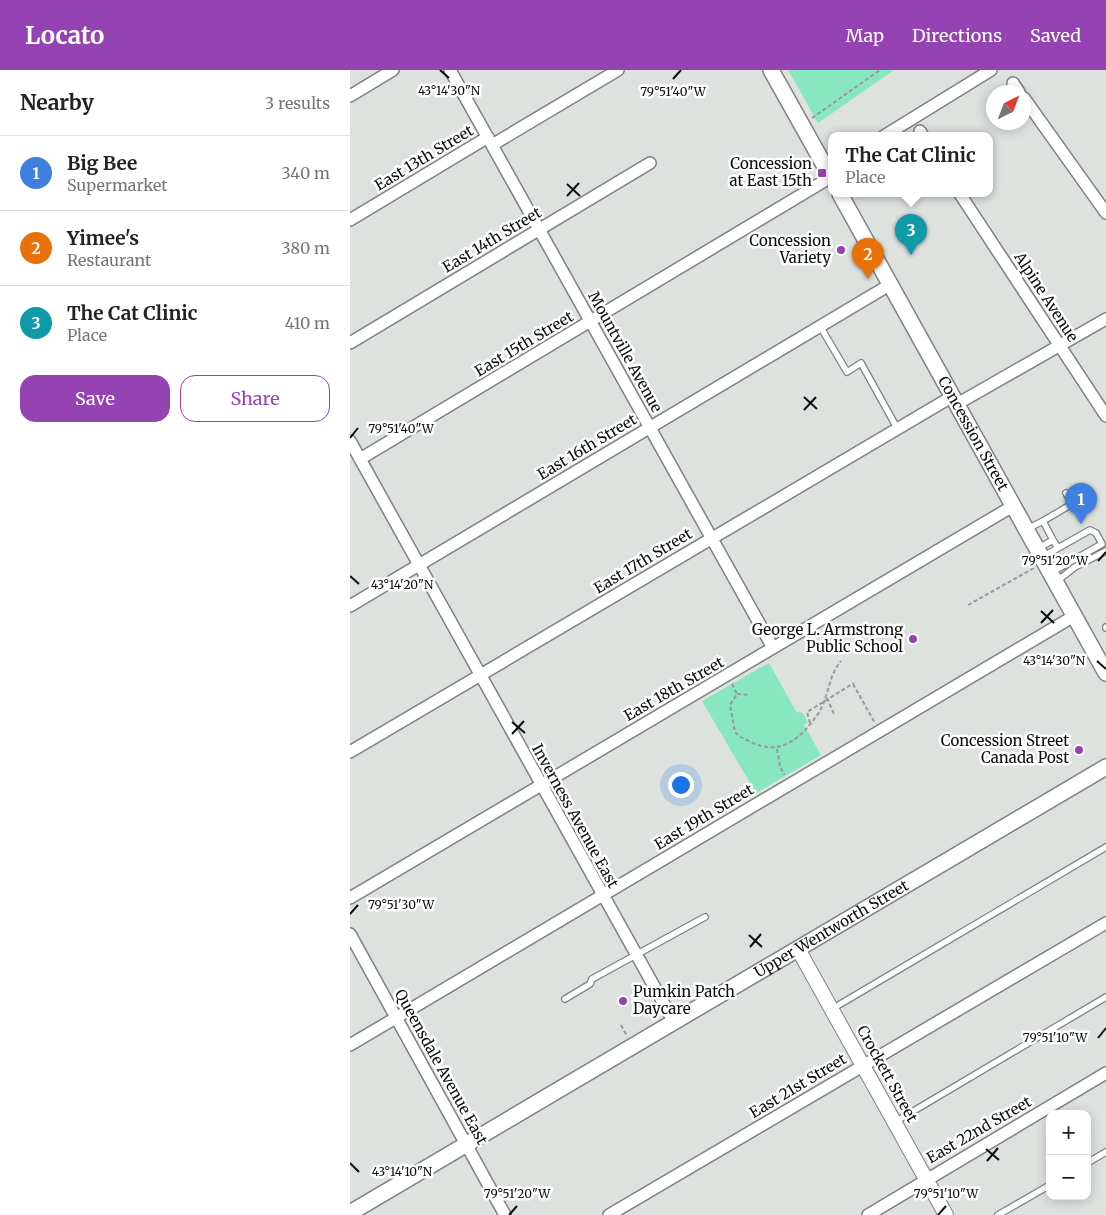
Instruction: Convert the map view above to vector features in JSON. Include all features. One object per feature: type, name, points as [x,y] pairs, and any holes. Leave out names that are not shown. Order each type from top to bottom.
[{"type":"main road","points":[[771,70],[828,168]]},
{"type":"main road","name":"Concession Street","points":[[842,197],[1027,529],[1038,558],[1053,577],[1106,673]]},
{"type":"main road","name":"Upper Wentworth Street","points":[[350,1213],[1106,767]]},
{"type":"street","points":[[350,96],[393,70]]},
{"type":"street","name":"Mountville Avenue","points":[[450,70],[773,648]]},
{"type":"street","name":"East 13th Street","points":[[350,220],[618,70]]},
{"type":"street","points":[[890,132],[991,70]]},
{"type":"street","points":[[1031,108],[1106,213]]},
{"type":"street","name":"East 14th Street","points":[[350,343],[650,163]]},
{"type":"street","name":"East 15th Street","points":[[360,459],[591,321],[828,175]]},
{"type":"street","name":"Alpine Avenue","points":[[962,197],[1106,416]]},
{"type":"street","name":"East 16th Street","points":[[350,606],[891,284]]},
{"type":"street","name":"East 17th Street","points":[[350,752],[897,428],[1060,346],[1106,319]]},
{"type":"street","name":"Inverness Avenue East","points":[[350,441],[602,896],[674,1022]]},
{"type":"street","name":"East 18th Street","points":[[350,898],[1013,506]]},
{"type":"street","name":"East 19th Street","points":[[350,1045],[1074,616]]},
{"type":"street","name":"East 21st Street","points":[[609,1215],[863,1064],[1106,923]]},
{"type":"street","name":"Queensdale Avenue East","points":[[350,934],[504,1215]]},
{"type":"street","name":"Crockett Street","points":[[798,949],[946,1215]]},
{"type":"street","name":"East 22nd Street","points":[[868,1215],[1106,1073]]},
{"type":"lane","points":[[820,326],[846,372],[861,363],[897,428]]},
{"type":"lane","points":[[1027,529],[1072,504],[1066,493]]},
{"type":"lane","points":[[1043,521],[1058,548]]},
{"type":"lane","points":[[1038,558],[1090,530],[1096,533],[1102,544],[1053,577]]},
{"type":"lane","points":[[1038,558],[1053,540]]},
{"type":"lane","points":[[1053,577],[1069,574],[1075,567],[1106,551]]},
{"type":"lane","points":[[832,1009],[1106,846]]},
{"type":"lane","points":[[565,998],[635,955],[706,917]]},
{"type":"lane","points":[[895,1122],[1106,997]]},
{"type":"lane","points":[[1091,1161],[1106,1152]]},
{"type":"lane","points":[[998,1215],[1046,1187]]},
{"type":"path","points":[[812,118],[879,70]]},
{"type":"path","points":[[968,605],[1038,558]]},
{"type":"path","points":[[737,694],[730,705],[735,732],[757,746],[777,749],[796,739],[818,713],[825,699],[833,670],[841,661]]},
{"type":"path","points":[[731,681],[737,694]]},
{"type":"path","points":[[810,723],[807,712],[853,683],[876,725]]},
{"type":"path","points":[[737,694],[750,695]]},
{"type":"path","points":[[825,699],[834,714]]},
{"type":"path","points":[[777,749],[780,766],[786,778]]},
{"type":"green space","points":[[788,70],[894,70],[818,123]]},
{"type":"green space","points":[[769,663],[797,713],[800,711],[805,716],[807,723],[804,725],[821,755],[756,793],[702,701]]},
{"type":"place","name":"Concession at East 15th","points":[[822,173]]},
{"type":"place","name":"Concession Variety","points":[[841,250]]},
{"type":"place","name":"The Cat Clinic","points":[[911,255]]},
{"type":"place","name":"Yimee's","points":[[868,279]]},
{"type":"place","name":"Big Bee","points":[[1081,524]]},
{"type":"place","name":"George L. Armstrong Public School","points":[[913,639]]},
{"type":"place","name":"Concession Street Canada Post","points":[[1079,750]]},
{"type":"place","name":"Pumkin Patch Daycare","points":[[623,1001]]}]
